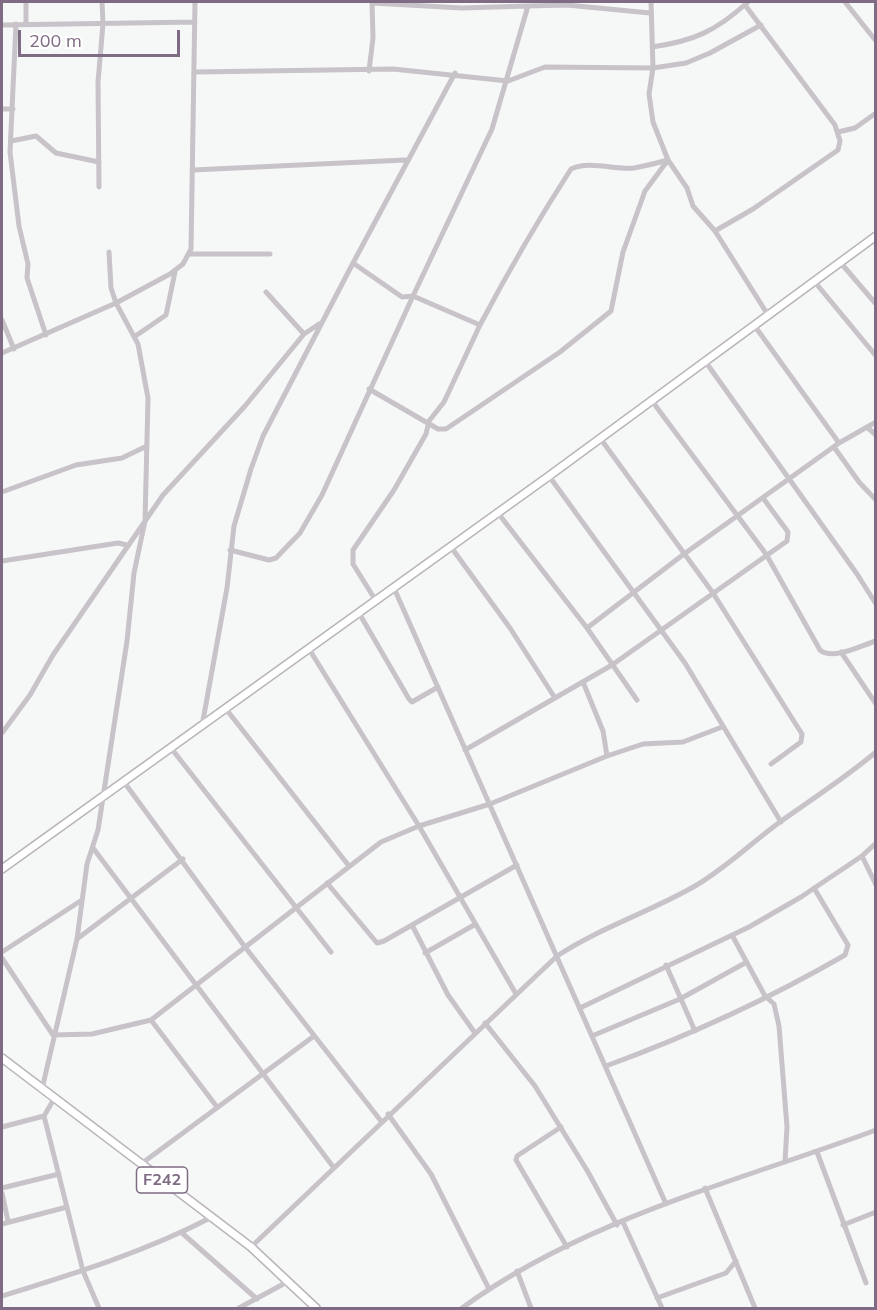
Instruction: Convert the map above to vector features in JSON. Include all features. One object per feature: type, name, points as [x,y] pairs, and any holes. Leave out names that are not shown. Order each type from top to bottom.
[{"type":"main road","points":[[2,869],[498,513],[876,236]]},
{"type":"main road","name":"F242","points":[[3,1061],[251,1247],[316,1308]]},
{"type":"street","points":[[26,2],[26,24]]},
{"type":"street","points":[[99,187],[98,82],[103,24],[102,2]]},
{"type":"street","points":[[2,353],[116,303],[176,270],[190,254],[196,72],[195,2]]},
{"type":"street","points":[[369,71],[373,38],[372,2],[462,8],[567,3],[650,13]]},
{"type":"street","points":[[651,2],[653,68],[649,94],[653,122],[668,160],[687,188],[693,206],[715,231],[768,315]]},
{"type":"street","points":[[845,2],[876,41]]},
{"type":"street","points":[[652,47],[684,42],[702,36],[746,3],[838,132],[838,150],[753,209],[715,231]]},
{"type":"street","points":[[230,550],[269,560],[276,558],[300,533],[322,495],[412,296],[492,129],[508,81],[528,6]]},
{"type":"street","points":[[2,25],[195,22]]},
{"type":"street","points":[[16,24],[11,141],[19,226],[28,264],[27,278],[46,335]]},
{"type":"street","points":[[196,72],[333,68],[369,71],[393,69],[455,73],[508,81],[545,67],[653,68],[686,63],[710,54],[761,25]]},
{"type":"street","points":[[202,726],[227,588],[234,526],[263,436],[305,360],[319,324],[372,223],[398,182],[405,160],[455,73]]},
{"type":"street","points":[[2,109],[13,109]]},
{"type":"street","points":[[838,132],[855,128],[876,113]]},
{"type":"street","points":[[11,141],[36,136],[56,153],[99,162]]},
{"type":"street","points":[[193,170],[405,160]]},
{"type":"street","points":[[376,601],[352,564],[353,550],[394,490],[426,434],[429,421],[444,402],[480,325],[521,254],[530,233],[571,169],[589,165],[635,168],[668,160]]},
{"type":"street","points":[[369,389],[429,421],[438,429],[453,425],[560,352],[611,310],[624,252],[645,191],[668,160]]},
{"type":"street","points":[[42,1089],[77,939],[87,864],[98,830],[127,641],[134,573],[145,521],[148,398],[134,337],[116,303],[109,273],[109,252]]},
{"type":"street","points":[[190,254],[270,254]]},
{"type":"street","points":[[840,262],[876,304]]},
{"type":"street","points":[[353,263],[402,297],[412,296],[480,325]]},
{"type":"street","points":[[134,337],[166,315],[176,270]]},
{"type":"street","points":[[814,281],[876,356]]},
{"type":"street","points":[[266,292],[304,334]]},
{"type":"street","points":[[2,320],[14,349]]},
{"type":"street","points":[[2,734],[30,695],[127,545],[163,495],[245,406],[304,334],[319,324]]},
{"type":"street","points":[[754,325],[837,445],[859,482],[876,500]]},
{"type":"street","points":[[705,361],[876,604]]},
{"type":"street","points":[[652,401],[766,554],[820,650],[827,654],[841,652],[876,641]]},
{"type":"street","points":[[587,628],[684,554],[837,445],[876,422]]},
{"type":"street","points":[[868,428],[876,435]]},
{"type":"street","points":[[600,438],[713,593],[802,734],[801,742],[771,764]]},
{"type":"street","points":[[2,492],[76,465],[122,458],[147,446]]},
{"type":"street","points":[[549,476],[662,631],[781,822]]},
{"type":"street","points":[[465,750],[612,665],[787,541],[789,536],[763,498]]},
{"type":"street","points":[[498,513],[587,628],[637,700]]},
{"type":"street","points":[[2,561],[118,543],[127,545]]},
{"type":"street","points":[[451,547],[510,628],[555,698]]},
{"type":"street","points":[[394,588],[666,1204]]},
{"type":"street","points":[[359,613],[412,702],[438,687]]},
{"type":"street","points":[[309,649],[419,826],[474,925],[516,994]]},
{"type":"street","points":[[841,652],[876,704]]},
{"type":"street","points":[[583,682],[603,730],[607,756]]},
{"type":"street","points":[[226,709],[349,866]]},
{"type":"street","points":[[53,1035],[92,1034],[151,1020],[381,842],[419,826],[490,804],[607,756],[643,744],[683,742],[722,727]]},
{"type":"street","points":[[171,748],[331,952]]},
{"type":"street","points":[[251,1247],[388,1114],[557,956],[583,939],[698,885],[781,822],[853,772],[876,752]]},
{"type":"street","points":[[124,782],[183,859],[245,947],[381,1121]]},
{"type":"street","points":[[580,1008],[732,935],[814,888],[862,856],[876,843]]},
{"type":"street","points":[[93,848],[334,1168]]},
{"type":"street","points":[[862,856],[876,885]]},
{"type":"street","points":[[77,939],[183,859]]},
{"type":"street","points":[[327,883],[377,943],[517,864]]},
{"type":"street","points":[[606,1066],[696,1031],[800,981],[845,955],[849,951],[848,945],[814,888]]},
{"type":"street","points":[[2,952],[82,900]]},
{"type":"street","points":[[412,925],[448,995],[475,1033]]},
{"type":"street","points":[[425,953],[474,925]]},
{"type":"street","points":[[732,935],[765,996],[774,1004],[779,1026],[786,1127],[785,1162]]},
{"type":"street","points":[[2,958],[53,1035]]},
{"type":"street","points":[[592,1036],[680,999],[746,963]]},
{"type":"street","points":[[666,965],[696,1031]]},
{"type":"street","points":[[151,1020],[217,1107]]},
{"type":"street","points":[[485,1023],[535,1086],[561,1127],[620,1223],[662,1308]]},
{"type":"street","points":[[141,1164],[314,1036]]},
{"type":"street","points":[[2,1127],[44,1116],[54,1099]]},
{"type":"street","points":[[388,1114],[430,1174],[489,1289]]},
{"type":"street","points":[[44,1116],[84,1271],[99,1308]]},
{"type":"street","points":[[561,1127],[517,1156],[516,1160],[567,1247]]},
{"type":"street","points":[[462,1308],[517,1270],[620,1223],[705,1188],[876,1130]]},
{"type":"street","points":[[816,1152],[866,1283]]},
{"type":"street","points":[[2,1188],[59,1174]]},
{"type":"street","points":[[705,1188],[755,1308]]},
{"type":"street","points":[[2,1193],[8,1221]]},
{"type":"street","points":[[2,1224],[67,1206]]},
{"type":"street","points":[[843,1225],[876,1212]]},
{"type":"street","points":[[2,1296],[84,1271],[182,1233],[212,1217]]},
{"type":"street","points":[[182,1233],[257,1299]]},
{"type":"street","points":[[657,1298],[726,1273],[736,1261]]},
{"type":"street","points":[[517,1270],[531,1308]]},
{"type":"street","points":[[239,1308],[289,1281]]}]
